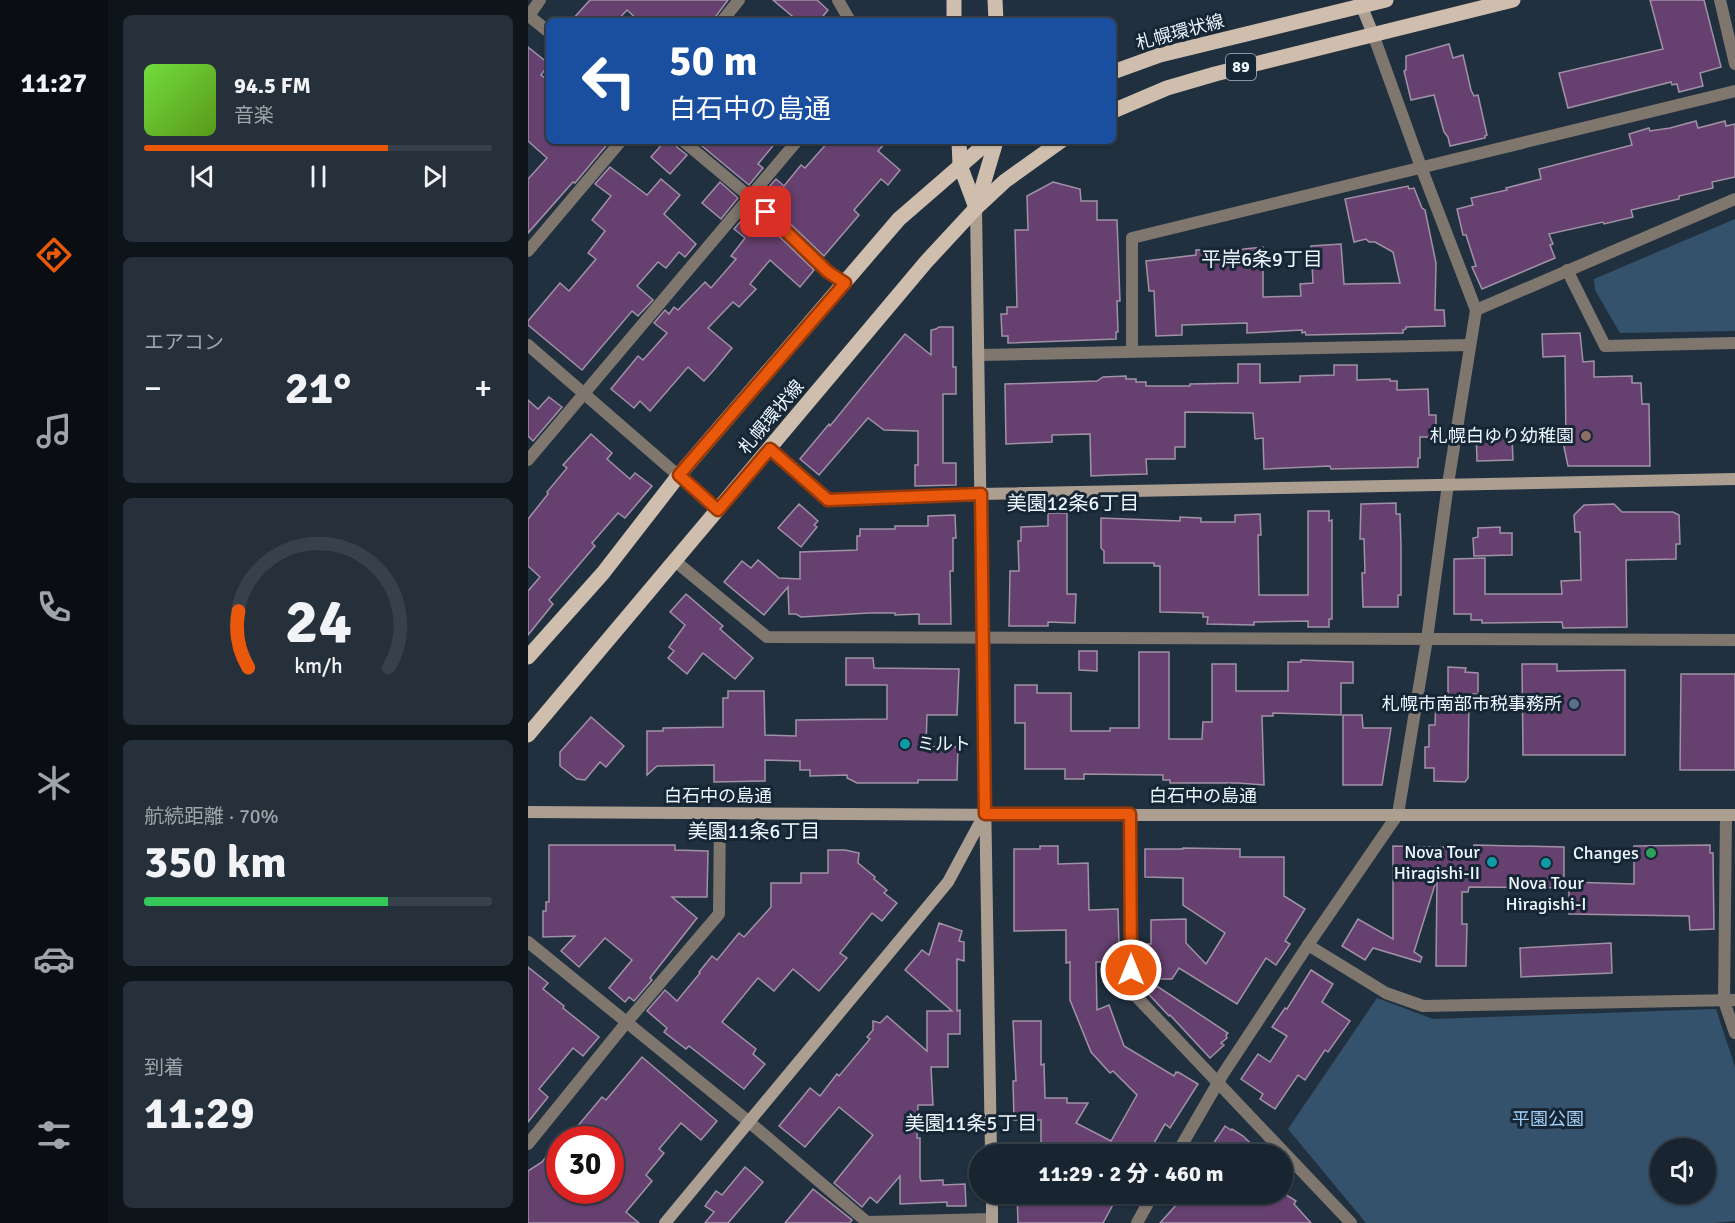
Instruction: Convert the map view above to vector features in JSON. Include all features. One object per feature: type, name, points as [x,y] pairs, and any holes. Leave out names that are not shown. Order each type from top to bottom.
[{"type":"main road","points":[[954,0],[954,18]]},
{"type":"main road","points":[[995,0],[996,18]]},
{"type":"main road","name":"89","points":[[1360,3],[1386,0]]},
{"type":"main road","name":"89","points":[[1116,110],[1167,88],[1205,77],[1513,0]]},
{"type":"main road","name":"札幌環状線","points":[[1116,71],[1160,55],[1360,3]]},
{"type":"main road","points":[[959,144],[960,165],[976,208]]},
{"type":"main road","name":"札幌環状線","points":[[528,657],[603,573],[679,475],[899,219],[985,144]]},
{"type":"main road","points":[[976,208],[995,144]]},
{"type":"main road","name":"札幌環状線","points":[[528,735],[926,262],[976,208],[1005,181],[1057,144]]},
{"type":"street","points":[[540,0],[529,16],[546,30]]},
{"type":"street","points":[[724,18],[739,0]]},
{"type":"street","points":[[838,0],[848,18]]},
{"type":"street","points":[[1720,0],[1735,64]]},
{"type":"street","points":[[1182,1144],[1218,1082],[1398,814],[1427,639],[1448,484],[1476,310],[1360,3]]},
{"type":"street","points":[[1132,351],[1132,238],[1735,92]]},
{"type":"street","points":[[528,251],[618,144]]},
{"type":"street","points":[[687,144],[750,197],[828,272],[845,283]]},
{"type":"street","points":[[528,460],[794,144]]},
{"type":"street","points":[[1476,310],[1735,199]]},
{"type":"street","points":[[976,208],[991,1144]]},
{"type":"street","points":[[1567,270],[1605,346],[1735,343]]},
{"type":"street","points":[[528,345],[718,510]]},
{"type":"street","points":[[978,355],[1470,345]]},
{"type":"street","points":[[770,449],[828,500],[981,494],[1735,479]]},
{"type":"street","points":[[675,561],[767,637],[1735,640]]},
{"type":"street","name":"白石中の島通","points":[[528,812],[1731,815]]},
{"type":"street","points":[[528,1144],[626,1023],[719,914],[720,814]]},
{"type":"street","points":[[665,1223],[948,882],[985,814]]},
{"type":"street","points":[[1130,814],[1132,992],[1351,1223]]},
{"type":"street","points":[[1731,815],[1729,1001],[1735,1033]]},
{"type":"street","points":[[528,942],[748,1121],[867,1222],[992,1221],[992,1204]]},
{"type":"street","points":[[1308,945],[1386,993],[1423,1006],[1729,1001]]},
{"type":"street","points":[[1137,1223],[1147,1204]]},
{"type":"green space","points":[[1735,219],[1735,331],[1620,333],[1595,290],[1594,279]]},
{"type":"green space","name":"平園公園","points":[[1377,998],[1433,1019],[1716,1009],[1735,1067],[1735,1221],[1714,1223],[1366,1223],[1288,1129]]},
{"type":"building","points":[[590,0],[728,0],[715,18],[636,18],[627,10],[620,18],[574,18]]},
{"type":"building","points":[[773,0],[817,0],[828,10],[821,18],[794,18]]},
{"type":"building","points":[[1650,0],[1704,0],[1721,67],[1700,73],[1703,86],[1679,92],[1677,84],[1672,85],[1671,82],[1568,108],[1559,73],[1663,49]]},
{"type":"building","points":[[1449,44],[1453,58],[1463,55],[1471,90],[1474,96],[1478,95],[1487,135],[1485,138],[1450,146],[1434,95],[1411,100],[1404,71],[1406,70],[1406,56]]},
{"type":"building","points":[[528,47],[546,62],[546,68],[541,75],[546,79],[546,144],[608,144],[528,233],[528,179],[547,158],[528,141]]},
{"type":"building","points":[[1696,121],[1698,128],[1725,121],[1726,126],[1735,124],[1735,177],[1712,182],[1713,188],[1679,196],[1679,199],[1631,210],[1633,217],[1549,234],[1555,258],[1482,289],[1472,267],[1476,266],[1466,235],[1463,235],[1457,209],[1473,205],[1471,198],[1541,179],[1539,169],[1632,145],[1629,134],[1649,128],[1650,131]]},
{"type":"building","points":[[662,144],[676,144],[687,155],[670,174],[651,157]]},
{"type":"building","points":[[700,144],[775,144],[758,164],[763,168],[749,185]]},
{"type":"building","points":[[826,144],[884,144],[878,151],[900,170],[888,185],[881,179],[854,210],[859,215],[824,256],[761,196],[776,179],[784,186],[801,165],[805,168]]},
{"type":"building","points":[[610,167],[647,195],[661,179],[680,195],[664,214],[696,244],[685,257],[679,252],[666,268],[658,262],[637,286],[653,300],[638,316],[632,311],[582,370],[528,325],[528,321],[560,283],[569,291],[596,259],[588,253],[605,231],[592,220],[611,196],[595,184]]},
{"type":"building","points":[[720,182],[738,198],[721,219],[702,203]]},
{"type":"building","points":[[1053,182],[1080,189],[1081,201],[1097,201],[1097,220],[1117,220],[1120,301],[1117,301],[1118,332],[1116,332],[1116,339],[1008,343],[1008,336],[1002,336],[1001,314],[1007,314],[1007,307],[1017,307],[1015,230],[1028,230],[1027,196]]},
{"type":"building","points":[[1408,186],[1409,189],[1414,188],[1425,210],[1436,263],[1435,310],[1444,310],[1445,326],[1406,327],[1403,333],[1306,335],[1305,332],[1302,333],[1302,330],[1247,333],[1247,323],[1182,325],[1182,335],[1156,336],[1154,291],[1149,291],[1146,261],[1196,255],[1196,250],[1263,247],[1263,297],[1301,296],[1300,284],[1313,283],[1311,246],[1341,244],[1344,284],[1400,283],[1393,252],[1366,239],[1354,242],[1345,199]]},
{"type":"building","points":[[751,209],[814,270],[800,287],[770,260],[750,284],[756,289],[739,307],[733,302],[708,328],[732,348],[704,381],[688,367],[650,411],[640,401],[634,408],[611,389],[638,356],[643,360],[667,333],[654,323],[665,310],[669,314],[674,307],[678,310],[705,282],[711,288],[736,259],[731,256],[745,238],[734,229]]},
{"type":"building","points":[[939,327],[953,327],[956,394],[943,394],[943,463],[956,463],[956,485],[915,486],[915,465],[918,465],[918,431],[884,430],[868,418],[819,475],[800,459],[905,334],[931,355],[931,330]]},
{"type":"building","points":[[1580,333],[1583,362],[1594,361],[1594,377],[1632,376],[1632,383],[1641,383],[1642,404],[1649,404],[1650,466],[1568,466],[1563,442],[1566,443],[1565,356],[1543,357],[1542,334]]},
{"type":"building","points":[[1238,364],[1260,364],[1260,383],[1300,382],[1300,376],[1334,375],[1334,365],[1357,365],[1357,380],[1390,379],[1390,381],[1397,381],[1397,390],[1428,389],[1429,415],[1436,415],[1436,437],[1420,437],[1418,467],[1331,469],[1330,466],[1264,469],[1263,438],[1255,439],[1253,413],[1185,412],[1185,447],[1175,447],[1175,459],[1146,459],[1147,474],[1091,476],[1090,434],[1052,435],[1052,442],[1006,444],[1005,384],[1097,381],[1103,377],[1126,376],[1126,379],[1136,379],[1136,382],[1146,382],[1146,386],[1238,383]]},
{"type":"building","points":[[549,397],[562,407],[533,441],[528,436],[528,400],[538,409]]},
{"type":"building","points":[[1497,431],[1498,438],[1512,437],[1513,460],[1477,461],[1476,432]]},
{"type":"building","points":[[591,434],[612,453],[607,459],[630,479],[635,473],[652,486],[625,518],[618,513],[592,543],[595,546],[549,600],[553,604],[528,635],[528,591],[540,577],[528,566],[528,519],[567,468],[563,465]]},
{"type":"building","points":[[1396,503],[1396,514],[1400,514],[1401,546],[1401,595],[1398,595],[1398,607],[1363,607],[1362,573],[1365,573],[1364,539],[1360,539],[1361,504]]},
{"type":"building","points":[[799,504],[818,521],[814,525],[817,527],[801,547],[778,528]]},
{"type":"building","points":[[1614,504],[1622,512],[1673,512],[1679,515],[1680,544],[1676,544],[1676,559],[1626,560],[1627,627],[1563,628],[1562,622],[1482,623],[1482,620],[1471,620],[1471,614],[1454,614],[1454,559],[1485,558],[1485,594],[1562,594],[1561,581],[1581,580],[1580,532],[1575,532],[1574,515],[1584,505]]},
{"type":"building","points":[[1308,511],[1329,511],[1329,521],[1332,520],[1332,619],[1329,619],[1329,627],[1308,627],[1308,621],[1254,622],[1254,625],[1207,624],[1208,617],[1203,617],[1203,613],[1160,612],[1160,566],[1154,566],[1154,563],[1104,563],[1104,551],[1101,548],[1101,518],[1180,521],[1180,517],[1201,518],[1201,522],[1235,522],[1235,515],[1260,514],[1259,595],[1308,595]]},
{"type":"building","points":[[1048,513],[1067,513],[1067,594],[1076,594],[1075,623],[1048,622],[1048,626],[1009,626],[1010,571],[1019,571],[1018,541],[1021,541],[1021,527],[1048,526]]},
{"type":"building","points":[[955,515],[956,538],[953,538],[953,571],[950,571],[951,624],[919,624],[919,614],[869,613],[801,617],[789,614],[788,587],[764,615],[724,582],[742,561],[751,568],[758,560],[779,578],[800,579],[800,552],[857,550],[857,536],[860,536],[860,529],[928,526],[928,516]]},
{"type":"building","points":[[1500,527],[1500,533],[1512,533],[1512,555],[1474,556],[1473,538],[1478,537],[1478,528]]},
{"type":"building","points":[[686,594],[723,626],[720,629],[753,658],[735,679],[703,653],[687,674],[668,658],[674,651],[669,647],[685,625],[670,612]]},
{"type":"building","points":[[1079,651],[1097,651],[1097,671],[1079,670]]},
{"type":"building","points":[[1139,652],[1169,652],[1169,739],[1202,739],[1203,722],[1212,722],[1212,664],[1236,664],[1236,691],[1288,691],[1288,662],[1301,662],[1301,660],[1353,662],[1353,683],[1341,683],[1341,715],[1273,713],[1273,716],[1262,716],[1264,785],[1170,783],[1170,780],[1163,780],[1163,775],[1084,774],[1084,779],[1065,779],[1065,769],[1025,769],[1025,723],[1015,723],[1015,685],[1037,685],[1037,693],[1071,693],[1071,731],[1139,728]]},
{"type":"building","points":[[846,658],[873,658],[874,668],[959,669],[957,715],[927,715],[926,747],[958,747],[957,780],[918,780],[918,783],[857,783],[847,778],[847,775],[810,776],[810,770],[800,770],[800,761],[765,760],[765,781],[714,782],[714,765],[657,766],[647,775],[647,731],[663,731],[663,728],[723,727],[723,698],[728,698],[728,691],[764,691],[765,735],[796,736],[796,720],[887,719],[887,685],[846,685]]},
{"type":"building","points":[[1522,664],[1557,664],[1557,671],[1625,670],[1625,755],[1523,755]]},
{"type":"building","points":[[1448,667],[1466,668],[1465,672],[1478,673],[1478,694],[1469,694],[1468,778],[1465,782],[1434,781],[1434,768],[1425,768],[1425,747],[1429,747],[1429,725],[1435,725],[1436,700],[1442,700],[1442,694],[1448,694]]},
{"type":"building","points":[[1681,674],[1735,674],[1735,770],[1680,770]]},
{"type":"building","points":[[1343,715],[1362,715],[1363,728],[1391,728],[1382,785],[1343,785]]},
{"type":"building","points":[[591,717],[624,746],[606,767],[600,762],[585,780],[577,779],[560,766],[560,752]]},
{"type":"building","points":[[549,845],[675,845],[675,850],[708,851],[707,897],[672,897],[697,918],[634,1001],[629,997],[625,1002],[609,988],[632,960],[605,938],[579,967],[561,951],[575,936],[543,937],[543,911],[546,911],[546,902],[549,902]]},
{"type":"building","points":[[1474,845],[1564,847],[1564,888],[1469,887],[1468,892],[1462,892],[1462,924],[1467,924],[1466,966],[1436,966],[1437,878],[1414,952],[1422,957],[1420,962],[1373,948],[1365,960],[1342,946],[1358,919],[1393,939],[1393,846],[1474,848]]},
{"type":"building","points":[[1710,845],[1710,853],[1713,853],[1714,929],[1690,930],[1689,916],[1569,914],[1569,882],[1634,884],[1634,846]]},
{"type":"building","points":[[1040,846],[1058,846],[1058,864],[1088,863],[1089,910],[1118,909],[1119,944],[1123,944],[1123,962],[1096,962],[1097,1010],[1109,1005],[1124,1046],[1174,1076],[1178,1072],[1198,1084],[1170,1128],[1165,1124],[1153,1144],[1041,1144],[1041,1120],[1014,1120],[1013,1081],[1016,1081],[1013,1021],[1041,1021],[1041,1065],[1044,1064],[1045,1098],[1067,1098],[1067,1103],[1088,1103],[1076,1123],[1111,1141],[1137,1095],[1113,1071],[1110,1073],[1091,1052],[1070,1000],[1070,962],[1066,963],[1066,930],[1014,931],[1014,849],[1040,849]]},
{"type":"building","points":[[1145,849],[1240,849],[1240,857],[1284,857],[1284,896],[1305,909],[1285,941],[1290,944],[1276,965],[1266,958],[1237,1004],[1179,968],[1172,979],[1146,979],[1228,1033],[1227,1038],[1221,1043],[1224,1045],[1210,1058],[1140,985],[1140,975],[1143,977],[1143,961],[1140,961],[1140,944],[1151,944],[1151,920],[1186,919],[1186,943],[1206,964],[1225,933],[1183,905],[1183,878],[1145,877]]},
{"type":"building","points":[[828,850],[859,853],[858,863],[875,877],[874,879],[887,890],[884,893],[897,903],[882,921],[872,913],[840,953],[847,958],[819,991],[793,969],[774,991],[758,978],[722,1022],[756,1049],[753,1054],[765,1064],[744,1089],[689,1046],[686,1049],[664,1032],[667,1028],[647,1011],[665,990],[677,1001],[712,956],[717,960],[739,933],[744,937],[771,907],[771,883],[801,883],[801,873],[828,873]]},
{"type":"building","points":[[939,923],[962,931],[959,941],[964,942],[964,961],[957,959],[957,1011],[960,1010],[960,1034],[948,1034],[948,1067],[931,1067],[933,1105],[918,1105],[917,1138],[920,1138],[920,1178],[921,1181],[943,1180],[943,1185],[965,1184],[966,1206],[947,1206],[947,1202],[900,1204],[900,1176],[877,1203],[870,1197],[862,1207],[834,1183],[873,1135],[839,1107],[805,1147],[779,1126],[810,1088],[820,1096],[837,1074],[839,1076],[870,1039],[867,1037],[873,1030],[873,1021],[880,1023],[887,1016],[927,1051],[927,1011],[952,1011],[905,970],[922,950],[929,955]]},
{"type":"building","points":[[1611,943],[1612,973],[1521,977],[1520,948]]},
{"type":"building","points":[[528,967],[548,983],[543,989],[599,1037],[583,1056],[573,1048],[539,1089],[548,1097],[528,1122]]},
{"type":"building","points":[[1311,970],[1333,984],[1322,1002],[1350,1021],[1328,1052],[1325,1050],[1305,1080],[1298,1075],[1275,1109],[1260,1099],[1263,1094],[1241,1079],[1258,1054],[1270,1062],[1287,1036],[1272,1027],[1285,1008],[1287,1009]]},
{"type":"building","points":[[642,1057],[717,1121],[701,1140],[681,1123],[659,1149],[664,1153],[646,1175],[652,1181],[626,1212],[639,1223],[528,1223],[528,1171],[546,1157],[546,1204],[624,1204],[624,1126],[578,1126],[602,1097],[606,1100]]},
{"type":"building","points":[[1225,1126],[1243,1136],[1251,1144],[1213,1144]]},
{"type":"building","points":[[745,1167],[763,1182],[728,1223],[705,1223],[714,1212],[705,1206],[716,1191],[722,1195]]},
{"type":"building","points":[[813,1189],[852,1220],[850,1223],[785,1223]]},
{"type":"building","points":[[1293,1199],[1296,1201],[1294,1204],[1311,1223],[1160,1223],[1177,1204],[1293,1204]]},
{"type":"building","points":[[1017,1204],[1113,1204],[1103,1223],[1018,1223]]},
{"type":"place","name":"札幌白ゆり幼稚園","points":[[1586,436]]},
{"type":"place","name":"札幌市南部市税事務所","points":[[1574,704]]},
{"type":"place","name":"ミルト","points":[[905,744]]},
{"type":"place","name":"Changes","points":[[1651,853]]},
{"type":"place","name":"Nova Tour Hiragishi-II","points":[[1492,862]]},
{"type":"place","name":"Nova Tour Hiragishi-I","points":[[1546,863]]},
{"type":"district","name":"平岸6条9丁目","points":[[1262,259]]},
{"type":"district","name":"美園12条6丁目","points":[[1073,503]]},
{"type":"district","name":"美園11条6丁目","points":[[754,831]]},
{"type":"district","name":"美園11条5丁目","points":[[971,1123]]},
{"type":"route","points":[[766,212],[828,272],[845,283],[679,475],[718,510],[770,449],[828,500],[981,494],[985,814],[1130,814],[1131,970]]}]
